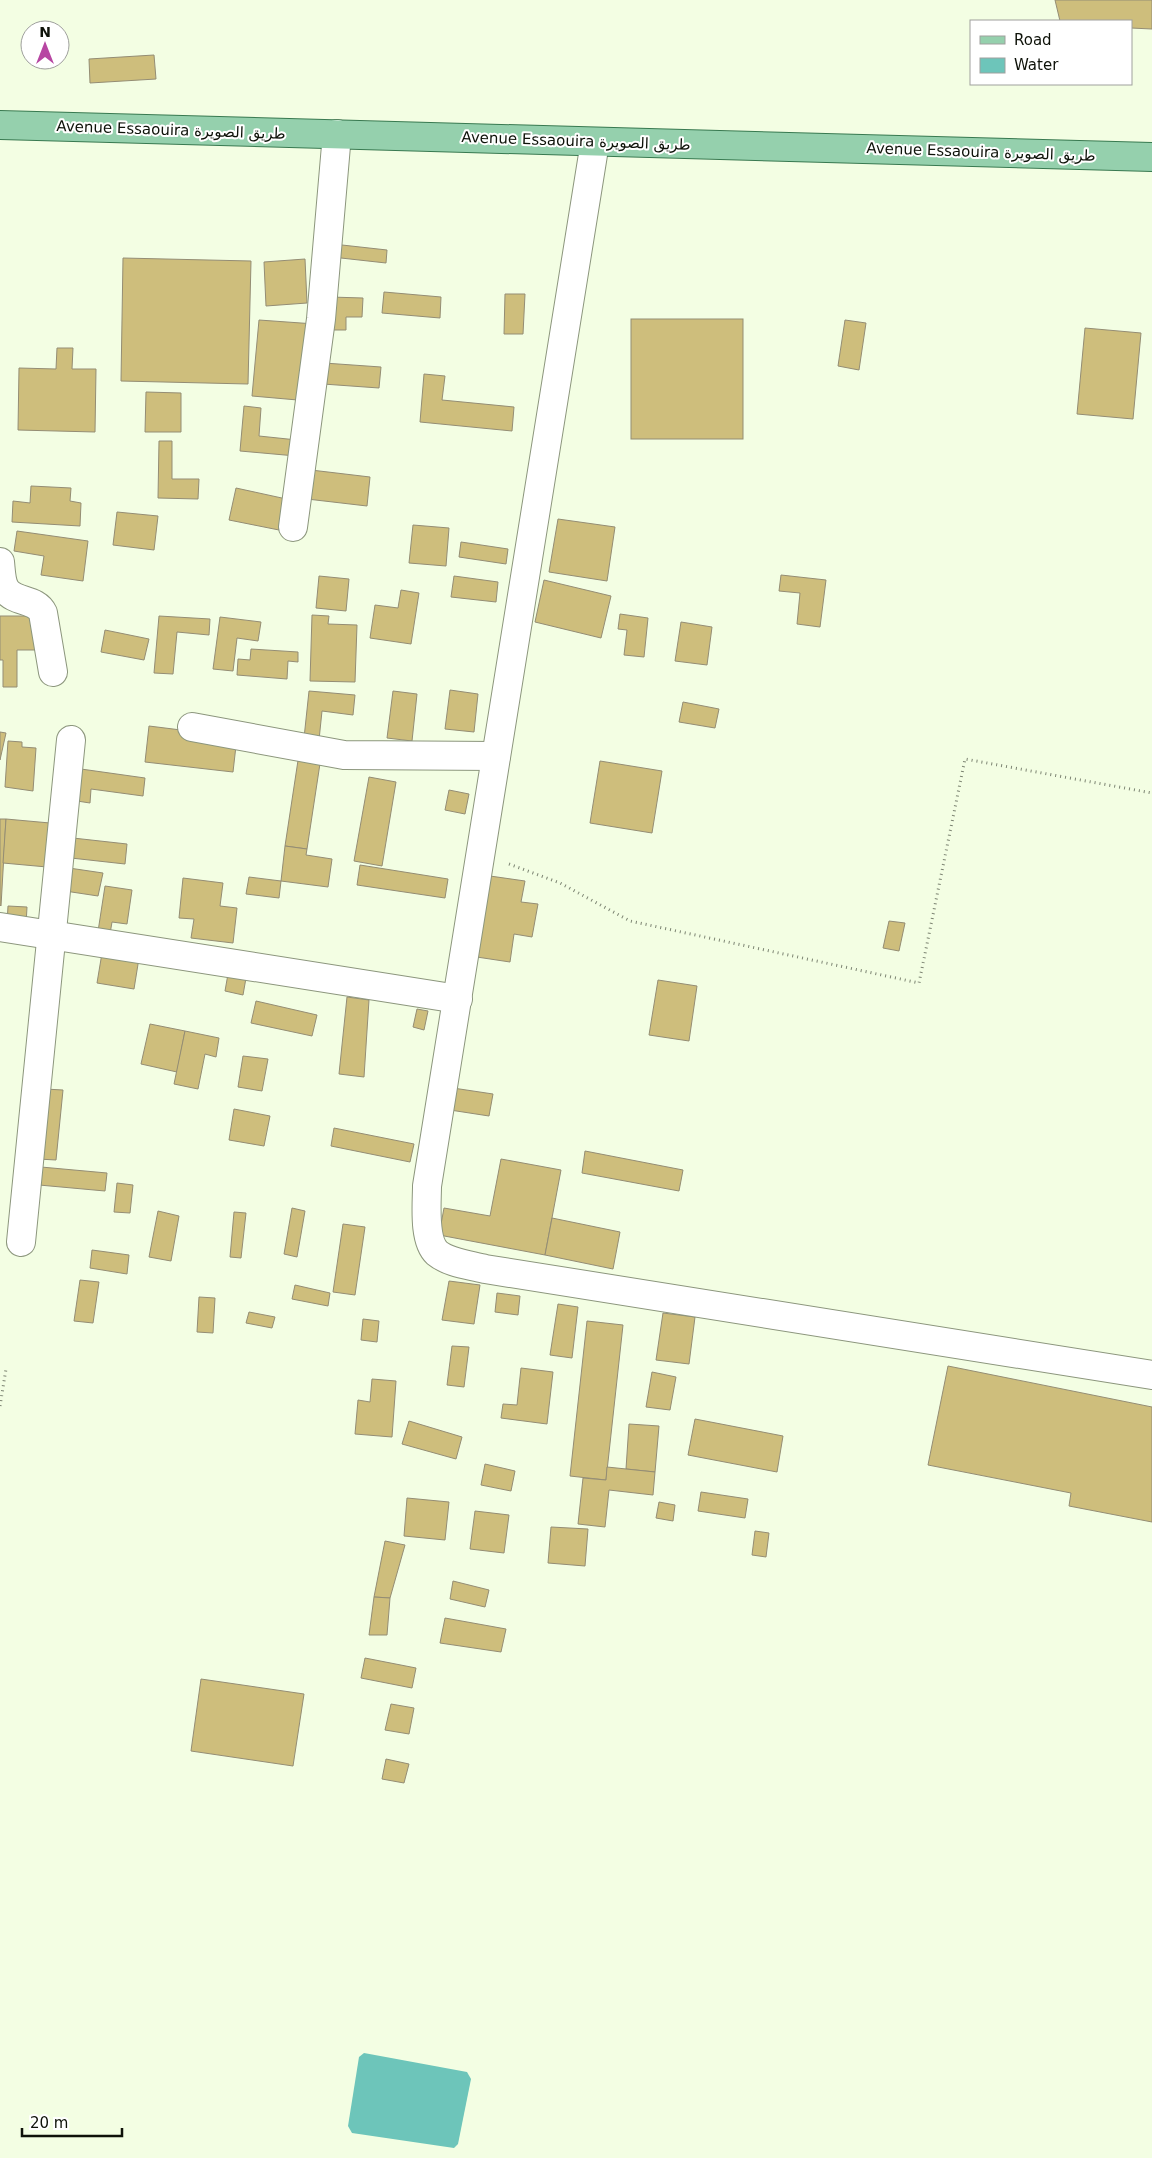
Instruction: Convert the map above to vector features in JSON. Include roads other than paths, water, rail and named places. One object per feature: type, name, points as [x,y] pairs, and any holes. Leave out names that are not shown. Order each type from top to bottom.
[{"type":"main road","name":"Avenue Essaouira طريق الصويرة","points":[[0,125],[1152,157]]},
{"type":"street","points":[[293,527],[321,319],[337,134]]},
{"type":"street","points":[[595,142],[427,1186],[426,1217],[429,1238],[437,1253],[453,1261],[485,1269],[556,1282],[1152,1375]]},
{"type":"street","points":[[0,562],[3,582],[7,592],[14,597],[37,605],[41,609],[53,672]]},
{"type":"street","points":[[192,727],[344,755],[496,756]]},
{"type":"street","points":[[21,1242],[71,740]]},
{"type":"street","points":[[0,927],[458,999]]},
{"type":"water","points":[[364,2053],[467,2072],[471,2079],[458,2144],[454,2148],[352,2133],[348,2126],[359,2057]]}]
